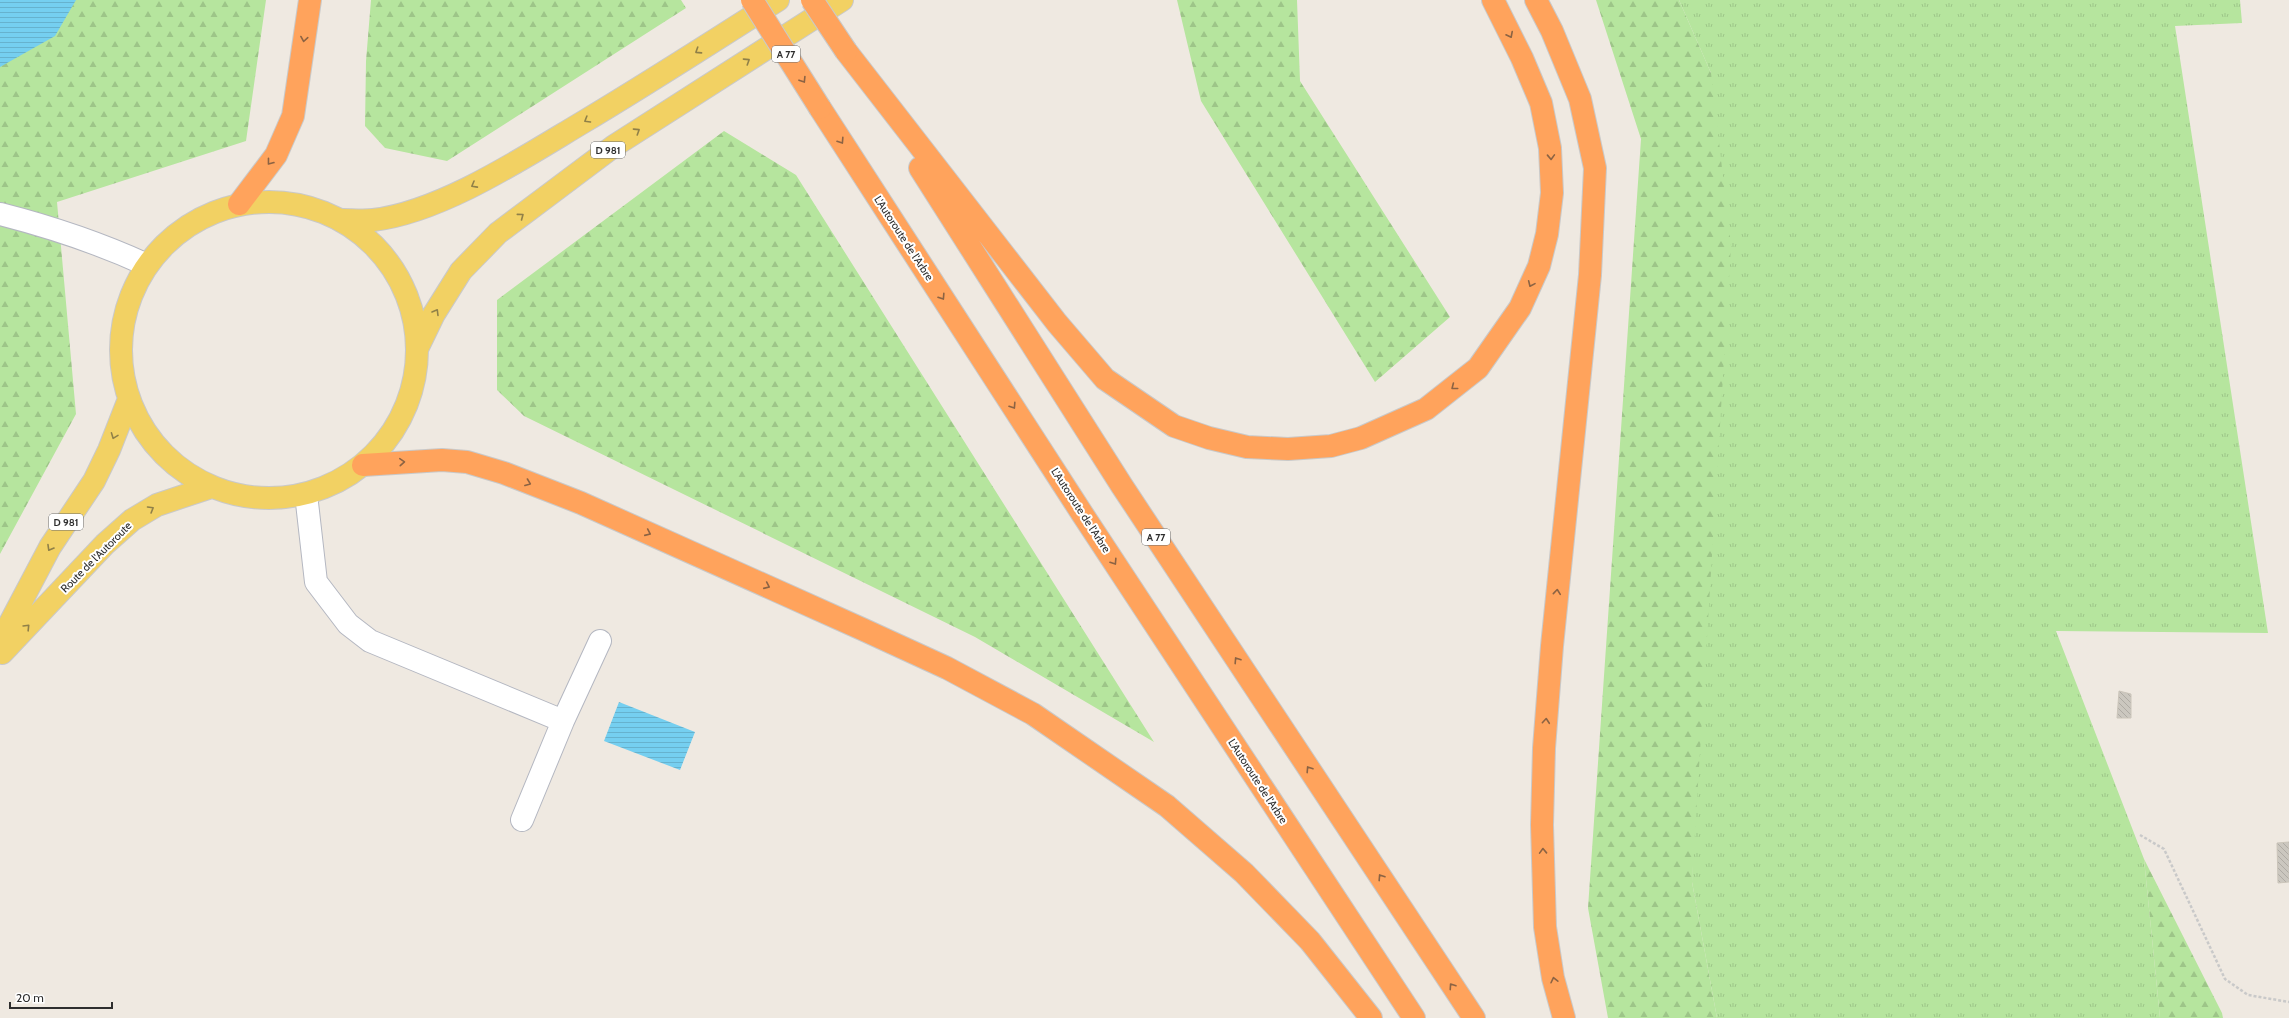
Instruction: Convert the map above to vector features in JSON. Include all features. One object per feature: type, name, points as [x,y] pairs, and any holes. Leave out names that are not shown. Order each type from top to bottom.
[{"type":"highway","points":[[239,204],[276,155],[293,116],[310,0]]},
{"type":"highway","name":"L'Autoroute de l'Arbre","points":[[752,0],[1083,515],[1414,1018]]},
{"type":"highway","name":"A 77","points":[[812,0],[1127,492],[1474,1018]]},
{"type":"highway","points":[[846,51],[1057,324],[1105,379],[1174,426],[1209,438],[1247,447],[1288,449],[1331,446],[1361,438],[1426,409],[1478,368],[1520,308],[1538,266],[1547,234],[1552,193],[1550,148],[1541,103],[1522,58],[1493,0]]},
{"type":"highway","points":[[1536,0],[1552,31],[1580,99],[1595,168],[1590,275],[1552,646],[1544,748],[1542,825],[1545,927],[1553,978],[1564,1018]]},
{"type":"highway","points":[[363,465],[442,460],[467,462],[504,473],[581,504],[862,629],[947,668],[1033,714],[1167,806],[1244,873],[1310,941],[1370,1018]]},
{"type":"main road","points":[[342,220],[373,220],[408,212],[461,192],[539,148],[655,79],[778,0]]},
{"type":"main road","name":"D 981","points":[[418,347],[434,314],[461,272],[498,233],[614,146],[842,0]]},
{"type":"main road","points":[[266,201],[292,202],[318,209],[342,220],[368,238],[388,260],[404,287],[414,316],[418,347],[416,373],[409,399],[398,424],[382,446],[363,465],[336,482],[306,494],[274,499],[242,496],[211,487],[184,472],[161,452],[142,428],[129,399],[122,372],[121,344],[124,316],[133,289],[147,265],[165,243],[187,226],[212,212],[239,204],[266,201]]},
{"type":"main road","name":"D 981","points":[[0,642],[50,546],[94,481],[109,450],[129,399]]},
{"type":"main road","name":"Route de l'Autoroute","points":[[0,656],[105,544],[132,520],[157,505],[211,487]]},
{"type":"street","points":[[0,214],[44,225],[105,246],[147,265]]},
{"type":"street","points":[[306,494],[316,582],[348,624],[370,641],[563,721]]},
{"type":"street","points":[[522,820],[563,721],[600,641]]},
{"type":"path","points":[[2140,835],[2164,849],[2225,979],[2248,995],[2289,1002]]},
{"type":"green space","points":[[0,0],[266,0],[246,141],[57,202],[76,414],[0,554]]},
{"type":"green space","points":[[371,0],[681,0],[686,8],[447,161],[385,148],[365,126],[366,61]]},
{"type":"green space","points":[[1177,0],[1297,0],[1300,81],[1450,317],[1375,382],[1201,101]]},
{"type":"green space","points":[[1596,0],[1679,0],[1711,73],[1731,246],[1692,882],[1717,1018],[1608,1018],[1588,908],[1641,139]]},
{"type":"green space","points":[[1679,0],[2240,0],[2242,23],[2175,26],[2268,633],[2056,631],[2144,859],[2160,1018],[1717,1018],[1692,882],[1711,73]]},
{"type":"green space","points":[[724,131],[796,175],[1154,742],[975,637],[524,416],[497,390],[497,300]]},
{"type":"green space","points":[[2144,859],[2222,1013],[2223,1018],[2160,1018]]},
{"type":"water","points":[[0,0],[76,0],[55,36],[0,67]]},
{"type":"water","points":[[619,702],[695,732],[680,770],[604,741]]},
{"type":"building","points":[[2119,691],[2131,694],[2131,718],[2117,718]]},
{"type":"building","points":[[2289,842],[2289,882],[2278,883],[2277,843]]}]
